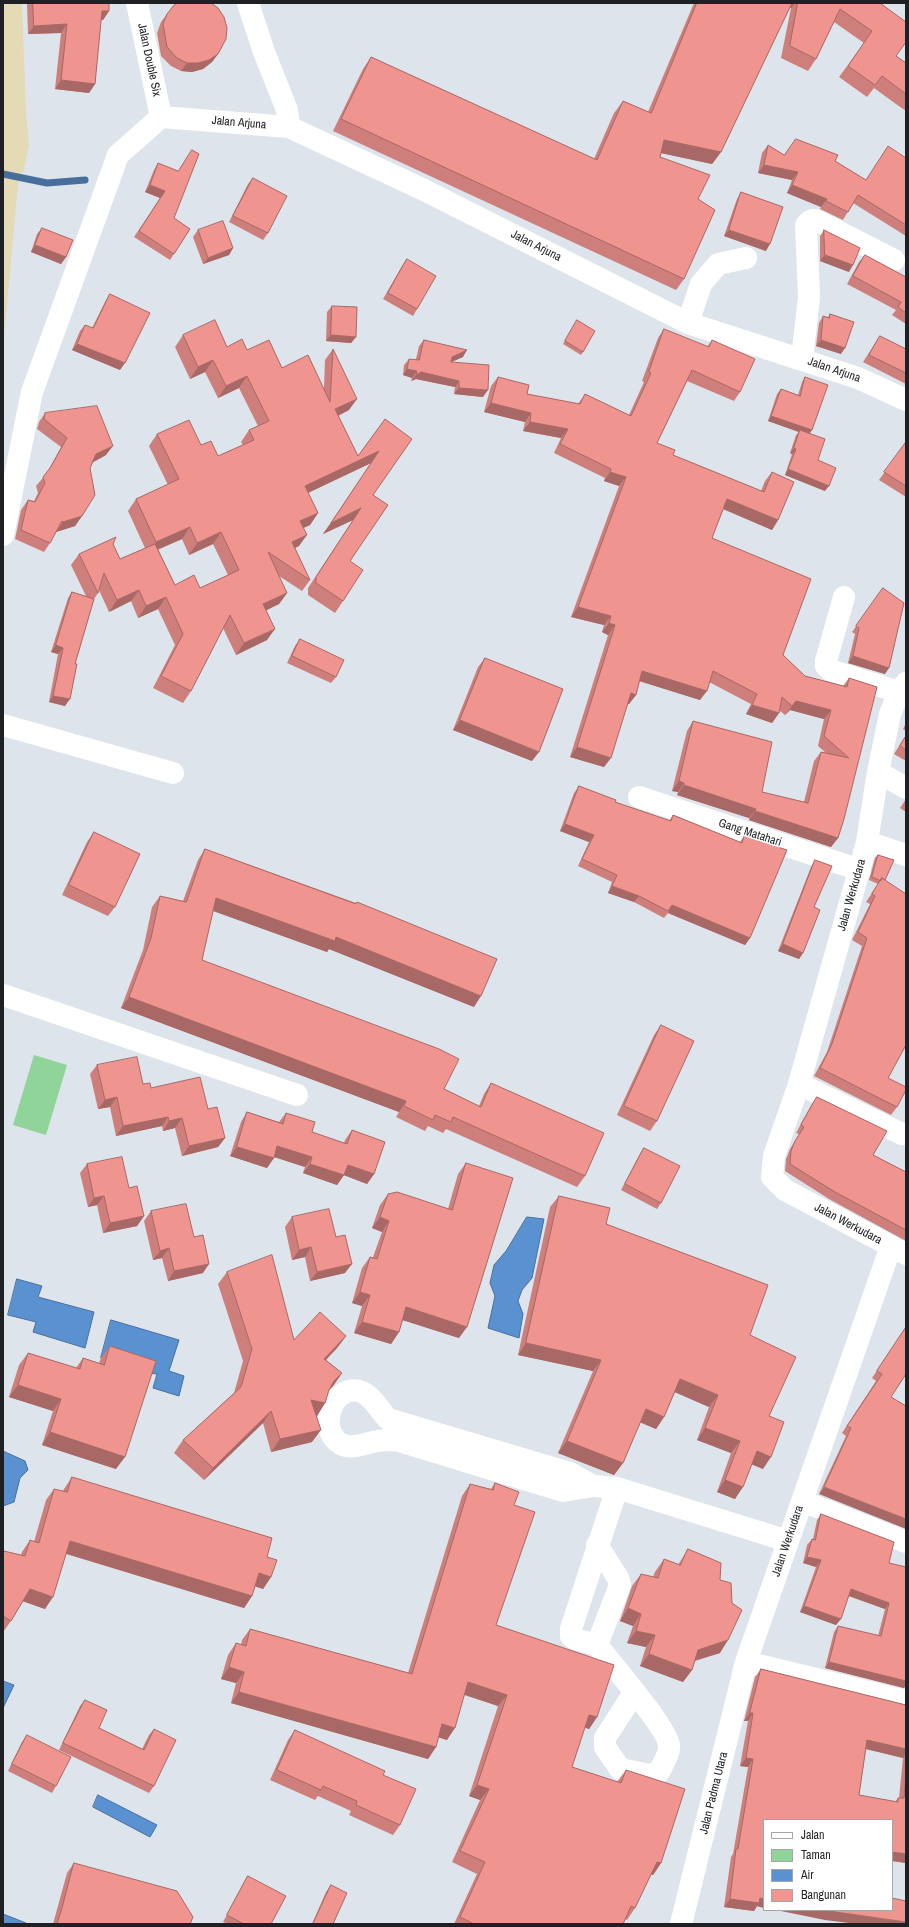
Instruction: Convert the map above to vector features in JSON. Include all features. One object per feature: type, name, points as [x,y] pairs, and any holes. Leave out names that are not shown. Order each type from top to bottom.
[{"type":"street","name":"Jalan Double Six","points":[[137,3],[161,117]]},
{"type":"street","points":[[248,3],[264,52],[287,110],[289,127]]},
{"type":"street","name":"Jalan Arjuna","points":[[161,117],[289,127],[422,189],[688,323],[858,378],[906,400]]},
{"type":"street","points":[[3,535],[32,392],[118,155],[161,117]]},
{"type":"street","points":[[802,359],[809,297],[806,225],[809,221],[818,221],[894,260]]},
{"type":"street","points":[[688,323],[700,284],[718,264],[746,258]]},
{"type":"street","points":[[844,597],[826,660],[826,666],[830,670],[903,687]]},
{"type":"street","name":"Jalan Werkudara","points":[[746,1662],[802,1501],[898,1250],[785,1190],[772,1177],[774,1156],[799,1084],[860,870],[867,842],[878,768],[890,714],[903,687]]},
{"type":"street","points":[[3,725],[173,773]]},
{"type":"street","points":[[878,768],[906,779]]},
{"type":"street","points":[[878,768],[906,788]]},
{"type":"street","name":"Gang Matahari","points":[[639,797],[860,870]]},
{"type":"street","points":[[867,842],[906,855]]},
{"type":"street","points":[[3,996],[298,1095]]},
{"type":"street","points":[[799,1084],[902,1134]]},
{"type":"street","points":[[593,1486],[570,1474],[388,1419],[371,1398],[362,1392],[351,1390],[339,1396],[331,1409],[327,1422],[332,1435],[341,1444],[354,1446],[378,1441],[396,1440],[563,1491],[593,1486],[617,1488],[788,1541]]},
{"type":"street","points":[[617,1488],[597,1545],[571,1636],[575,1639],[597,1645],[634,1693]]},
{"type":"street","points":[[802,1501],[906,1542]]},
{"type":"street","points":[[597,1545],[618,1578],[620,1585],[597,1645]]},
{"type":"street","points":[[746,1662],[906,1701]]},
{"type":"street","name":"Jalan Padma Utara","points":[[681,1924],[746,1662]]},
{"type":"green space","points":[[34,1055],[67,1065],[46,1135],[13,1125]]},
{"type":"sand","points":[[3,3],[22,3],[26,113],[29,144],[25,166],[18,184],[3,349]]},
{"type":"water","points":[[527,1217],[544,1219],[532,1278],[522,1290],[518,1301],[523,1314],[519,1338],[488,1328],[495,1296],[490,1283],[494,1265],[506,1251]]},
{"type":"water","points":[[17,1279],[42,1286],[38,1297],[94,1312],[85,1348],[33,1332],[36,1322],[8,1315]]},
{"type":"water","points":[[111,1320],[179,1340],[169,1371],[184,1376],[179,1396],[153,1388],[157,1374],[147,1373],[101,1358]]},
{"type":"water","points":[[3,1451],[25,1461],[28,1470],[20,1478],[14,1502],[3,1506]]},
{"type":"water","points":[[3,1681],[14,1685],[3,1708]]},
{"type":"water","points":[[98,1795],[157,1825],[150,1837],[93,1807]]},
{"type":"water","points":[[3,1914],[26,1923],[26,1924],[3,1924]]},
{"type":"building","points":[[33,3],[109,3],[109,11],[102,11],[95,84],[61,80],[67,24],[34,26]]},
{"type":"building","points":[[179,3],[211,3],[218,8],[224,17],[227,28],[226,39],[218,54],[209,60],[198,63],[187,63],[177,58],[167,47],[163,24],[167,14],[174,5]]},
{"type":"building","points":[[697,3],[792,3],[721,152],[664,140],[660,157],[710,175],[698,199],[715,210],[684,279],[341,119],[371,57],[597,160],[623,101],[651,113]]},
{"type":"building","points":[[798,3],[880,3],[906,22],[906,42],[896,56],[906,63],[906,94],[882,76],[875,85],[848,66],[872,31],[840,9],[816,59],[790,46]]},
{"type":"building","points":[[796,139],[838,155],[835,161],[866,180],[888,146],[906,158],[906,225],[858,195],[848,212],[826,201],[827,199],[792,185],[798,172],[764,165],[768,145],[784,155]]},
{"type":"building","points":[[192,150],[199,154],[174,218],[190,229],[174,254],[139,231],[165,191],[150,185],[158,163],[178,171]]},
{"type":"building","points":[[253,178],[287,196],[268,233],[233,216]]},
{"type":"building","points":[[741,192],[783,207],[770,244],[729,230]]},
{"type":"building","points":[[223,221],[233,248],[208,258],[198,230]]},
{"type":"building","points":[[42,228],[73,240],[66,257],[35,245]]},
{"type":"building","points":[[824,230],[860,248],[853,265],[825,255]]},
{"type":"building","points":[[865,255],[906,277],[906,313],[898,307],[901,302],[853,276]]},
{"type":"building","points":[[407,259],[436,276],[417,309],[388,293]]},
{"type":"building","points":[[110,294],[150,313],[125,363],[77,344],[85,325],[93,328]]},
{"type":"building","points":[[332,306],[357,307],[356,337],[331,335]]},
{"type":"building","points":[[830,314],[854,322],[845,348],[821,340],[823,316],[829,318]]},
{"type":"building","points":[[215,320],[227,347],[242,339],[247,350],[269,340],[282,368],[308,355],[330,402],[333,349],[357,399],[335,409],[358,456],[385,419],[412,439],[373,495],[388,505],[350,561],[363,570],[343,601],[316,583],[316,577],[361,508],[331,523],[379,451],[305,486],[318,513],[300,521],[307,535],[292,542],[310,580],[268,552],[287,593],[263,604],[275,629],[244,643],[230,615],[191,691],[161,676],[183,634],[166,597],[146,606],[139,590],[117,600],[104,573],[98,593],[79,554],[116,537],[113,544],[120,559],[155,544],[175,585],[194,575],[200,588],[239,570],[221,532],[197,543],[190,527],[156,542],[136,499],[179,479],[157,434],[189,420],[201,445],[211,441],[218,456],[254,440],[249,430],[269,421],[247,376],[226,386],[213,360],[198,367],[183,335]]},
{"type":"building","points":[[577,320],[595,331],[583,352],[565,341]]},
{"type":"building","points":[[664,329],[709,347],[712,340],[755,359],[740,392],[692,370],[657,443],[675,450],[673,455],[764,492],[772,472],[794,482],[778,520],[727,499],[712,538],[811,579],[783,655],[805,676],[847,687],[849,678],[877,687],[838,838],[755,811],[756,809],[684,785],[684,783],[679,781],[693,721],[772,742],[762,792],[808,803],[821,752],[849,758],[824,736],[831,710],[796,701],[792,706],[782,697],[779,713],[752,705],[757,694],[713,671],[707,691],[642,671],[636,695],[631,693],[611,758],[577,747],[615,625],[609,623],[611,616],[578,607],[626,477],[610,472],[611,469],[560,444],[568,429],[530,422],[531,413],[491,403],[498,377],[529,385],[527,394],[580,404],[585,394],[631,416],[651,373],[649,372]]},
{"type":"building","points":[[880,336],[906,349],[906,373],[869,355]]},
{"type":"building","points":[[424,340],[467,350],[452,357],[451,362],[489,365],[488,390],[459,388],[459,381],[421,372],[416,375],[417,371],[407,369],[409,359],[419,360]]},
{"type":"building","points":[[805,377],[828,385],[812,430],[771,416],[781,389],[800,396]]},
{"type":"building","points":[[97,406],[113,446],[96,454],[90,468],[95,495],[82,516],[63,522],[62,521],[50,543],[21,530],[28,500],[35,502],[45,483],[43,477],[50,468],[67,438],[44,419],[45,413]]},
{"type":"building","points":[[800,430],[825,439],[818,460],[836,468],[829,486],[788,469],[796,449],[794,448]]},
{"type":"building","points":[[906,442],[906,486],[884,472]]},
{"type":"building","points":[[883,588],[904,603],[889,668],[853,656],[859,628],[856,626]]},
{"type":"building","points":[[72,592],[94,599],[75,664],[77,664],[70,699],[53,696],[63,648],[56,645]]},
{"type":"building","points":[[300,639],[344,660],[336,677],[292,656]]},
{"type":"building","points":[[485,658],[563,689],[539,752],[460,720]]},
{"type":"building","points":[[906,736],[906,750],[900,746]]},
{"type":"building","points":[[579,786],[616,800],[615,802],[671,821],[673,815],[742,843],[744,836],[787,850],[750,938],[672,905],[668,911],[639,896],[612,886],[617,875],[582,859],[594,835],[565,824]]},
{"type":"building","points":[[94,832],[140,854],[115,907],[69,885]]},
{"type":"building","points":[[205,849],[356,904],[357,902],[497,959],[481,996],[336,937],[335,941],[216,898],[202,960],[439,1049],[459,1059],[444,1089],[481,1107],[491,1083],[604,1133],[585,1176],[453,1117],[451,1122],[435,1115],[433,1120],[404,1106],[406,1101],[129,997],[151,938],[160,896],[186,902]]},
{"type":"building","points":[[878,855],[894,860],[885,880],[882,878],[881,881],[872,877]]},
{"type":"building","points":[[815,860],[832,866],[814,907],[820,910],[803,953],[783,944]]},
{"type":"building","points":[[882,878],[906,894],[906,1045],[888,1078],[906,1087],[906,1090],[897,1107],[820,1068],[832,1044],[867,938],[858,932],[875,896],[872,894]]},
{"type":"building","points":[[661,1025],[694,1041],[657,1121],[624,1106]]},
{"type":"building","points":[[137,1057],[143,1084],[150,1083],[151,1088],[200,1077],[208,1109],[217,1107],[225,1138],[189,1146],[182,1118],[169,1121],[168,1117],[123,1126],[117,1097],[105,1100],[97,1065]]},
{"type":"building","points":[[817,1097],[887,1131],[873,1155],[906,1172],[906,1230],[835,1192],[790,1164],[791,1151],[795,1141],[804,1127],[801,1125]]},
{"type":"building","points":[[247,1112],[283,1124],[286,1113],[315,1122],[312,1132],[347,1144],[352,1130],[385,1142],[374,1174],[348,1165],[344,1175],[310,1164],[312,1157],[277,1146],[274,1158],[237,1147]]},
{"type":"building","points":[[644,1148],[680,1166],[661,1203],[625,1184]]},
{"type":"building","points":[[122,1157],[129,1188],[137,1186],[144,1216],[110,1223],[104,1196],[94,1198],[87,1164]]},
{"type":"building","points":[[466,1163],[513,1178],[467,1327],[406,1307],[399,1332],[362,1322],[370,1295],[360,1292],[370,1257],[377,1259],[389,1221],[380,1217],[388,1194],[397,1192],[452,1210]]},
{"type":"building","points":[[559,1196],[610,1208],[606,1224],[768,1285],[750,1335],[796,1357],[769,1416],[784,1422],[771,1457],[757,1451],[743,1487],[725,1480],[740,1441],[705,1428],[718,1395],[680,1379],[664,1417],[646,1409],[623,1463],[567,1441],[601,1360],[526,1343]]},
{"type":"building","points":[[186,1204],[194,1237],[203,1235],[209,1264],[174,1271],[169,1248],[160,1251],[151,1211]]},
{"type":"building","points":[[329,1209],[336,1237],[345,1235],[352,1264],[317,1272],[311,1247],[299,1250],[292,1217]]},
{"type":"building","points":[[272,1255],[294,1340],[320,1312],[346,1336],[324,1359],[342,1373],[334,1381],[329,1390],[325,1403],[311,1400],[321,1430],[280,1439],[271,1411],[213,1468],[183,1440],[241,1387],[252,1349],[227,1272]]},
{"type":"building","points":[[906,1327],[906,1374],[891,1397],[906,1406],[906,1519],[824,1487],[851,1428],[847,1426],[882,1374],[877,1371]]},
{"type":"building","points":[[110,1346],[156,1361],[125,1457],[50,1432],[61,1399],[18,1385],[28,1353],[80,1369],[83,1358],[104,1365]]},
{"type":"building","points":[[72,1477],[272,1538],[267,1557],[277,1560],[271,1577],[259,1573],[252,1596],[70,1541],[53,1597],[30,1589],[11,1621],[3,1616],[3,1553],[4,1551],[25,1556],[30,1540],[39,1543],[54,1489],[67,1492]]},
{"type":"building","points":[[495,1483],[519,1492],[514,1505],[535,1512],[496,1625],[614,1665],[597,1717],[589,1715],[572,1767],[621,1783],[626,1770],[685,1789],[661,1863],[657,1862],[635,1908],[631,1906],[623,1924],[474,1924],[460,1917],[485,1862],[460,1851],[489,1789],[477,1785],[507,1695],[468,1682],[455,1728],[442,1724],[436,1747],[239,1692],[244,1672],[229,1667],[236,1643],[246,1646],[250,1629],[412,1674],[470,1484],[493,1490]]},
{"type":"building","points":[[821,1514],[894,1542],[889,1563],[906,1567],[906,1681],[829,1662],[838,1626],[881,1636],[889,1603],[851,1589],[841,1619],[804,1606],[821,1560],[807,1557],[812,1539],[815,1540]]},
{"type":"building","points":[[688,1549],[721,1563],[720,1580],[731,1583],[732,1603],[742,1610],[728,1640],[698,1650],[692,1670],[649,1654],[655,1635],[636,1631],[641,1614],[628,1608],[641,1574],[658,1578],[664,1559],[680,1565]]},
{"type":"building","points":[[761,1669],[906,1705],[906,1749],[867,1740],[859,1795],[898,1802],[898,1798],[904,1798],[906,1775],[906,1854],[893,1852],[893,1819],[763,1819],[763,1899],[760,1898],[759,1903],[730,1899],[736,1849],[738,1849],[753,1759],[746,1758],[753,1713],[750,1713]]},
{"type":"building","points":[[85,1700],[107,1710],[99,1728],[144,1750],[154,1729],[176,1740],[154,1786],[63,1743]]},
{"type":"building","points":[[295,1730],[385,1771],[383,1775],[416,1789],[400,1825],[356,1805],[357,1801],[323,1786],[321,1790],[277,1770]]},
{"type":"building","points":[[27,1735],[71,1757],[56,1786],[12,1764]]},
{"type":"building","points":[[74,1863],[177,1891],[193,1917],[190,1924],[57,1924]]},
{"type":"building","points":[[248,1876],[286,1896],[271,1924],[244,1924],[227,1915]]},
{"type":"building","points":[[331,1885],[347,1893],[333,1924],[313,1924]]},
{"type":"building","points":[[893,1898],[906,1901],[906,1922],[829,1911],[893,1911]]},
{"type":"waterway","points":[[3,174],[47,183],[85,180]]}]
